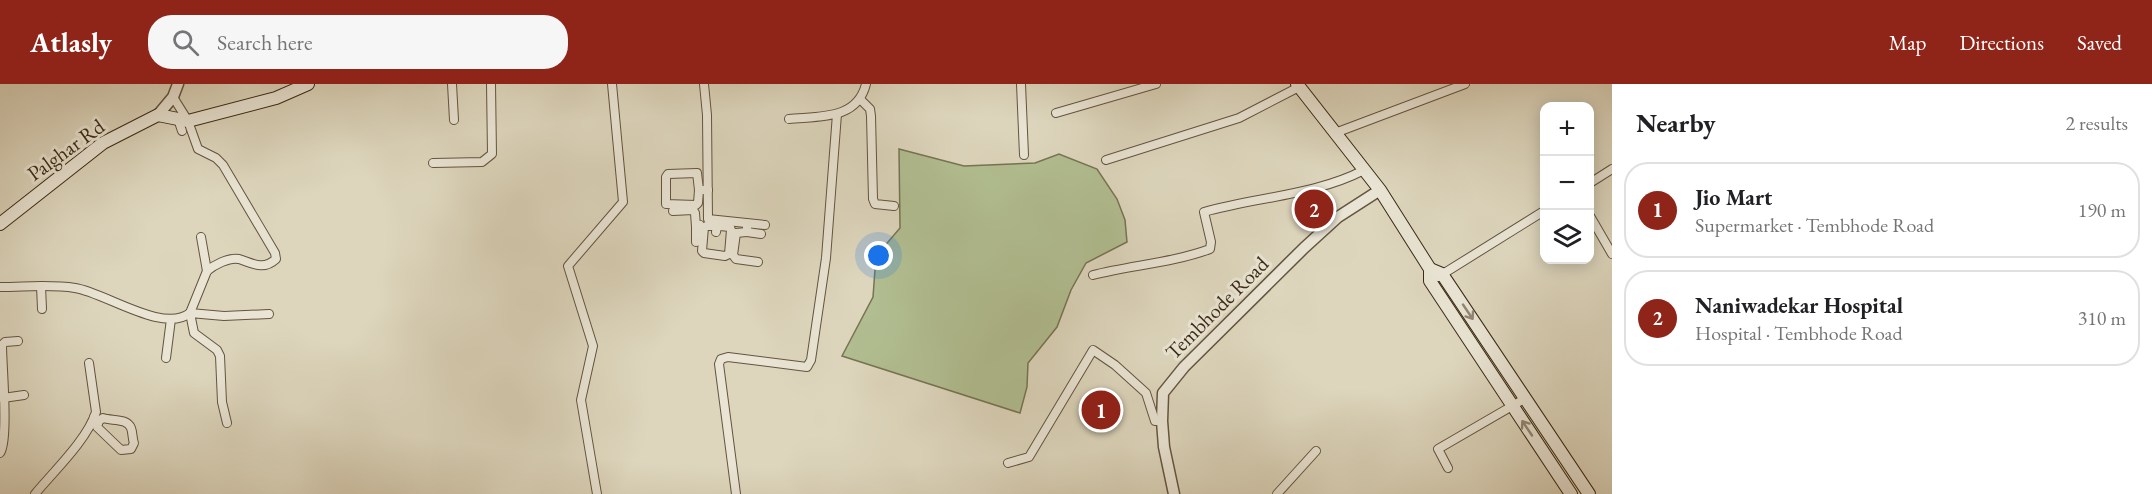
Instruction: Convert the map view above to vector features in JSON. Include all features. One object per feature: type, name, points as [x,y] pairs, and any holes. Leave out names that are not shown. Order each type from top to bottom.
[{"type":"main road","points":[[158,115],[183,124],[276,98],[308,84]]},
{"type":"main road","points":[[1298,85],[1380,190],[1512,406],[1571,494]]},
{"type":"main road","name":"Palghar Rd","points":[[0,224],[103,143],[158,115]]},
{"type":"main road","points":[[1430,275],[1442,274],[1589,494]]},
{"type":"street","name":"Palghar Rd","points":[[158,115],[173,97],[178,84]]},
{"type":"street","points":[[452,84],[454,120]]},
{"type":"street","points":[[433,163],[482,162],[492,154],[491,84]]},
{"type":"street","points":[[597,494],[581,400],[593,346],[568,266],[623,202],[612,84]]},
{"type":"street","points":[[704,84],[707,115],[703,190],[696,205],[666,204],[668,174],[697,173],[703,190],[714,225]]},
{"type":"street","points":[[789,119],[837,114],[853,107],[861,100],[866,84]]},
{"type":"street","points":[[1021,84],[1024,155]]},
{"type":"street","points":[[1056,113],[1156,84]]},
{"type":"street","points":[[1335,133],[1465,84]]},
{"type":"street","points":[[1106,160],[1239,118],[1298,85]]},
{"type":"street","points":[[173,97],[183,124],[198,149],[216,158],[223,165],[276,259],[264,264],[252,265],[238,259],[230,259],[213,266],[207,271],[190,313],[194,333],[217,350],[222,402],[227,423]]},
{"type":"street","points":[[861,100],[870,109],[871,116],[873,199],[875,204],[894,206]]},
{"type":"street","points":[[736,494],[719,364],[721,359],[728,357],[807,367],[811,360],[826,258],[837,114]]},
{"type":"street","points":[[1594,180],[1612,169]]},
{"type":"street","points":[[1093,275],[1153,264],[1210,249],[1211,242],[1204,212],[1235,203],[1317,188],[1345,180],[1364,170]]},
{"type":"street","name":"Tembhode Road","points":[[1174,494],[1164,447],[1163,393],[1184,367],[1304,248],[1338,217],[1380,190]]},
{"type":"street","points":[[674,211],[693,210],[696,242]]},
{"type":"street","points":[[1442,274],[1540,214]]},
{"type":"street","points":[[1594,223],[1612,254]]},
{"type":"street","points":[[714,225],[730,227],[729,254],[725,256],[702,251],[704,227],[714,225]]},
{"type":"street","points":[[696,227],[714,225],[763,229]]},
{"type":"street","points":[[747,228],[736,233],[733,255],[736,259],[758,262]]},
{"type":"street","points":[[201,237],[207,271]]},
{"type":"street","points":[[41,286],[42,309]]},
{"type":"street","points":[[0,287],[76,288],[162,319],[178,319],[190,313],[224,316],[269,314]]},
{"type":"street","points":[[166,357],[171,319]]},
{"type":"street","points":[[0,453],[4,447],[2,345],[5,342],[18,341]]},
{"type":"street","points":[[1008,463],[1029,457],[1093,350],[1115,365],[1146,393],[1155,421],[1162,421]]},
{"type":"street","points":[[35,494],[97,419],[120,420],[128,424],[132,429],[134,443],[131,449],[121,450],[97,427],[97,419],[89,363]]},
{"type":"street","points":[[3,398],[24,395]]},
{"type":"street","points":[[1448,468],[1438,449],[1526,398]]},
{"type":"street","points":[[1547,459],[1559,450]]},
{"type":"street","points":[[1277,494],[1316,451]]},
{"type":"green space","points":[[899,149],[964,166],[1035,163],[1059,154],[1097,169],[1117,199],[1125,220],[1127,242],[1086,263],[1071,290],[1057,327],[1028,363],[1027,387],[1020,413],[842,356],[873,297],[876,256],[900,228]]},
{"type":"place","name":"Naniwadekar Hospital","points":[[1314,209]]},
{"type":"place","name":"Jio Mart","points":[[1101,410]]}]
